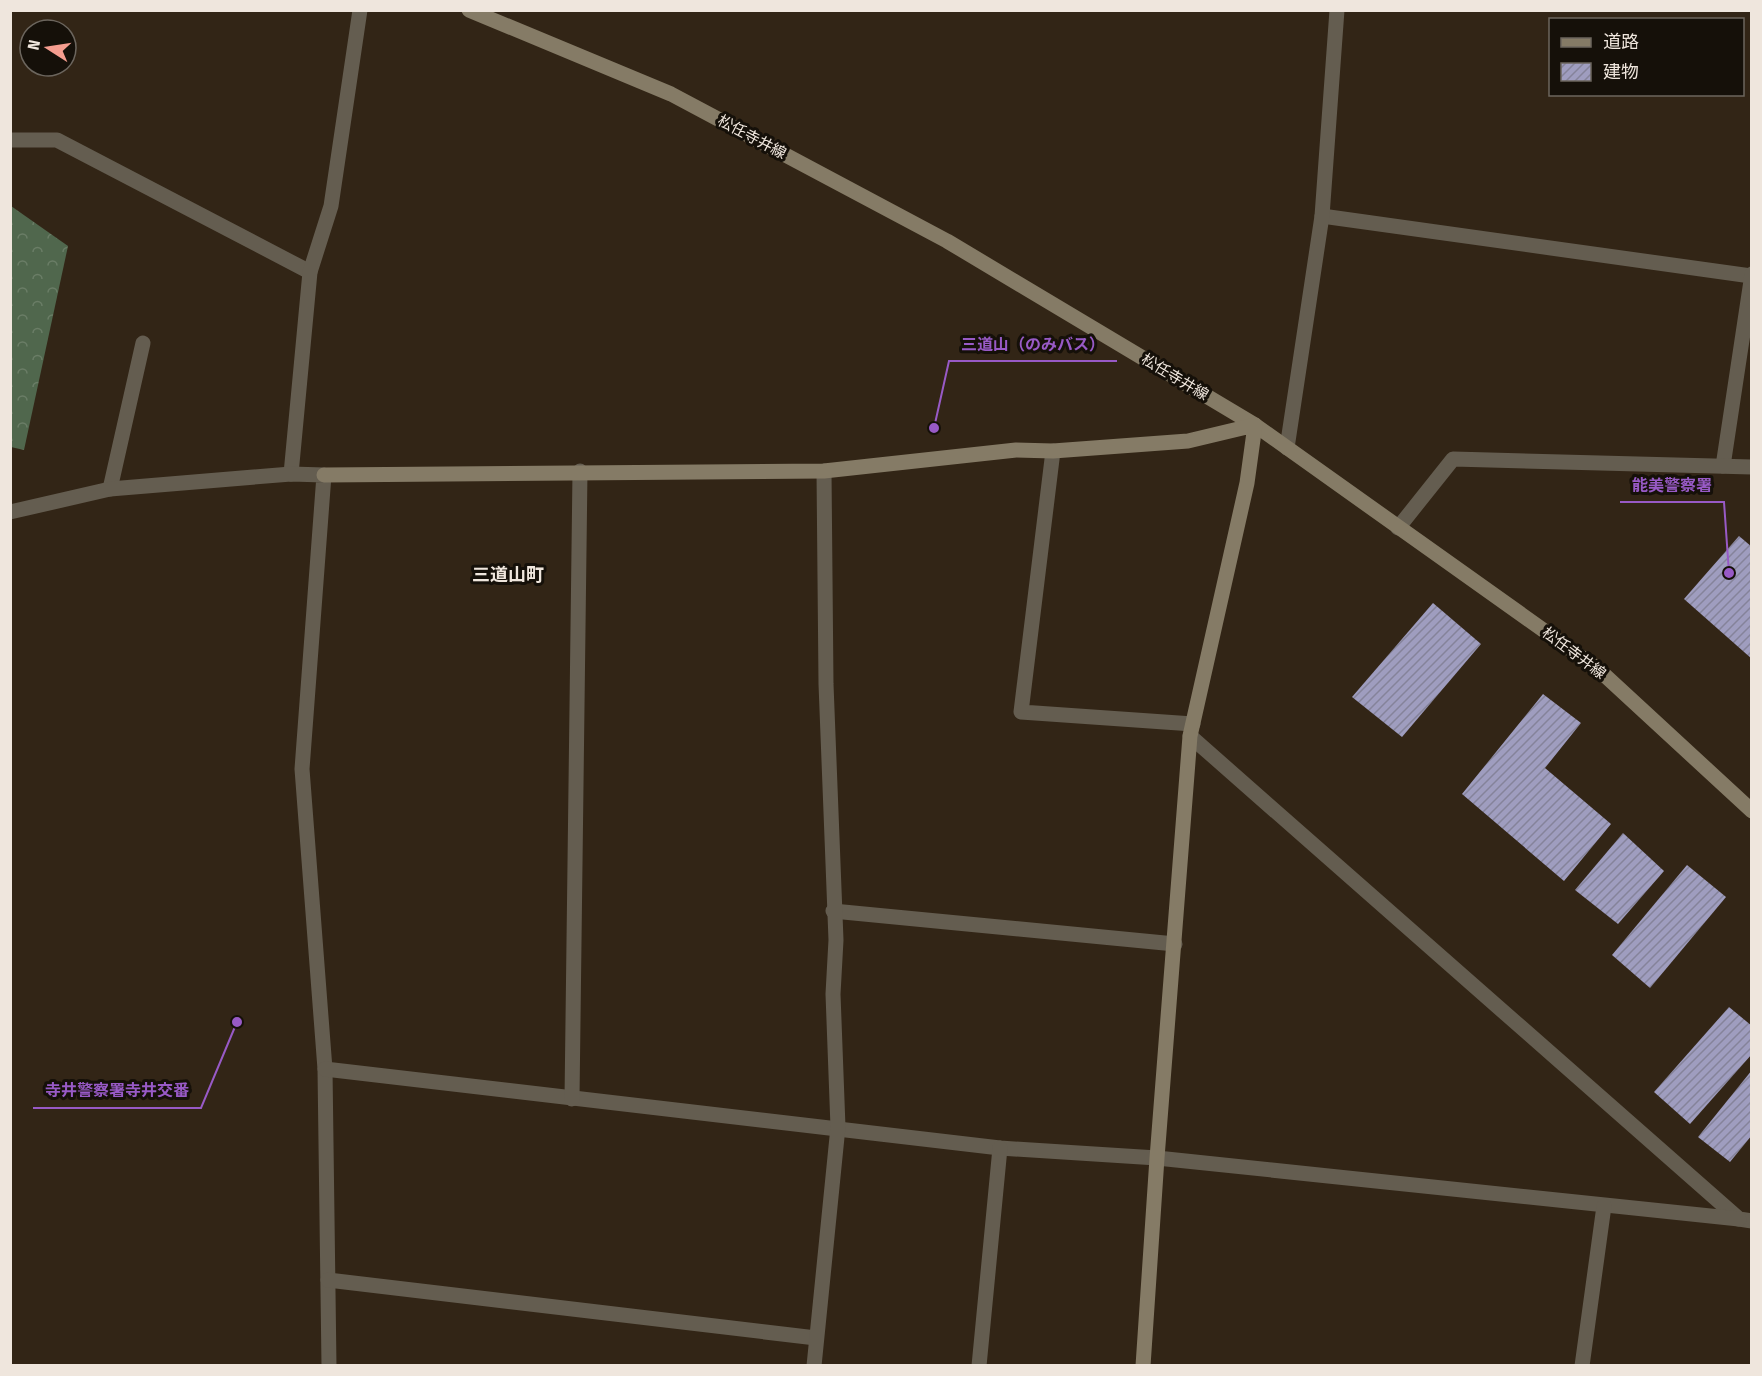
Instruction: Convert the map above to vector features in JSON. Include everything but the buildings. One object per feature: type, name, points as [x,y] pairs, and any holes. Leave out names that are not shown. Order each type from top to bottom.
[{"type":"street","points":[[291,474],[310,272],[331,206],[360,10]]},
{"type":"street","name":"松任寺井線","points":[[469,10],[670,94],[722,121],[947,241],[1255,425],[1598,669],[1752,811]]},
{"type":"street","points":[[1287,448],[1305,345],[1322,216],[1337,10]]},
{"type":"street","points":[[10,140],[57,140],[310,272]]},
{"type":"street","points":[[1322,216],[1751,275],[1723,466]]},
{"type":"street","points":[[110,489],[143,344]]},
{"type":"street","points":[[10,512],[110,489],[291,474],[824,471],[1016,450],[1053,451],[1188,441],[1255,425],[1247,483],[1192,730],[1157,1158],[1143,1365]]},
{"type":"street","points":[[1053,451],[1021,712],[1192,730],[1745,1220]]},
{"type":"street","points":[[1398,528],[1453,459],[1752,467]]},
{"type":"street","points":[[572,1099],[580,471]]},
{"type":"street","points":[[814,1365],[838,1127],[833,994],[836,940],[833,911],[826,684],[824,471]]},
{"type":"street","points":[[324,475],[302,769],[325,1068],[329,1365]]},
{"type":"street","points":[[833,911],[1175,944]]},
{"type":"street","points":[[325,1068],[1000,1148],[1157,1158],[1745,1220]]},
{"type":"street","points":[[979,1365],[1000,1148]]},
{"type":"street","points":[[1582,1365],[1604,1206]]},
{"type":"street","points":[[328,1280],[816,1338]]},
{"type":"green space","points":[[11,206],[68,246],[24,450],[11,447]]},
{"type":"place","name":"三道山（のみバス）","points":[[934,428]]},
{"type":"place","name":"能美警察署","points":[[1729,573]]},
{"type":"place","name":"寺井警察署寺井交番","points":[[237,1022]]},
{"type":"district","name":"三道山町","points":[[508,575]]}]
